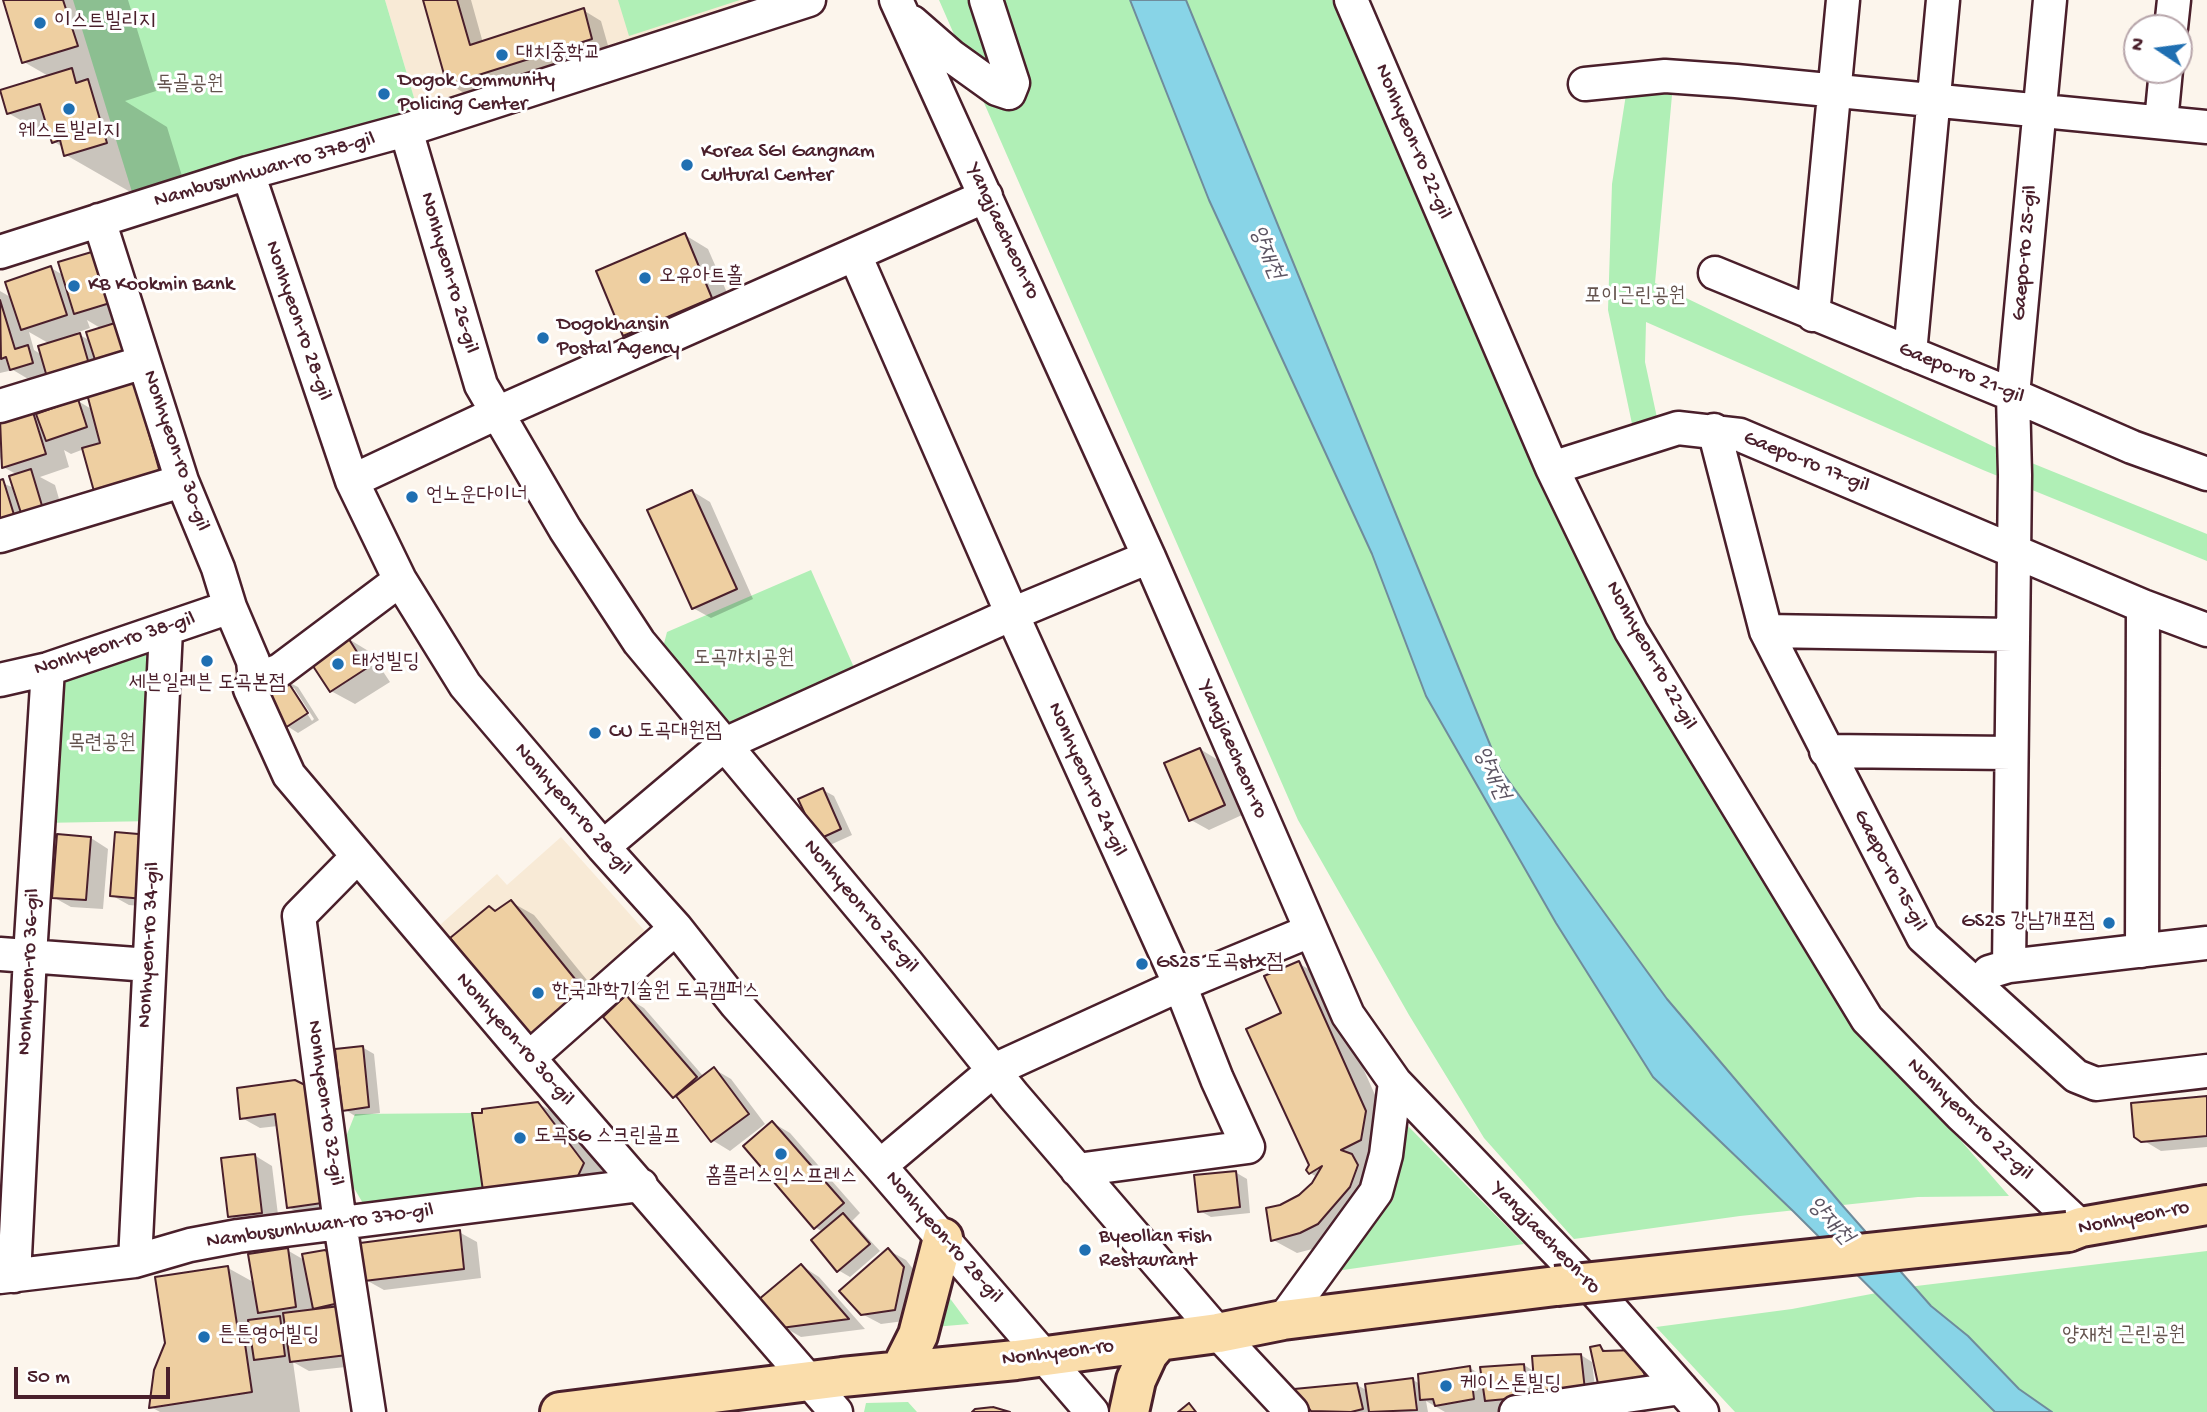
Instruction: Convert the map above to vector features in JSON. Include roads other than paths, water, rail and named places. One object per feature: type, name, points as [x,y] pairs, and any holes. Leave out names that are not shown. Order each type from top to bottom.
[{"type":"main road","name":"Nonhyeon-ro","points":[[579,1411],[737,1401],[809,1381],[1044,1356],[1218,1333],[1283,1320],[1556,1286],[2074,1229],[2207,1205]]},
{"type":"main road","name":"Nonhyeon-ro","points":[[2074,1229],[2087,1233],[2207,1227]]},
{"type":"main road","points":[[900,1371],[918,1335],[943,1238]]},
{"type":"main road","points":[[1129,1412],[1136,1380],[1148,1354],[1159,1340]]},
{"type":"street","name":"Nambusunhwan-ro 378-gil","points":[[0,252],[247,173],[406,130],[809,0]]},
{"type":"street","points":[[904,11],[951,56],[997,89],[1009,93],[1013,83],[986,0]]},
{"type":"street","name":"Nonhyeon-ro 22-gil","points":[[1350,0],[1552,468],[1631,631],[1867,1019],[2074,1229]]},
{"type":"street","points":[[1813,315],[1843,0]]},
{"type":"street","points":[[1910,353],[1943,0]]},
{"type":"street","name":"Gaepo-ro 25-gil","points":[[2013,551],[2013,394],[2050,0]]},
{"type":"street","name":"Yangjaecheon-ro","points":[[904,11],[1149,557],[1348,1015],[1395,1082],[1562,1255],[1702,1412]]},
{"type":"street","points":[[1585,84],[1665,76],[1835,89],[2207,127]]},
{"type":"street","points":[[2161,122],[2165,84]]},
{"type":"street","name":"Nonhyeon-ro 26-gil","points":[[406,130],[481,385],[565,529],[639,642],[1077,1170],[1218,1333],[1292,1412]]},
{"type":"street","name":"Nonhyeon-ro 28-gil","points":[[247,173],[352,481],[400,580],[465,685],[603,848],[676,928],[736,1004],[943,1238],[1092,1412]]},
{"type":"street","points":[[352,481],[986,196]]},
{"type":"street","name":"Nonhyeon-ro 30-gil","points":[[99,220],[182,481],[253,661],[255,680],[250,689],[289,775],[529,1058],[836,1412]]},
{"type":"street","name":"Nonhyeon-ro 24-gil","points":[[855,255],[1012,614],[1180,985],[1217,1079],[1248,1147],[1077,1170]]},
{"type":"street","name":"Gaepo-ro 21-gil","points":[[1714,273],[2013,394],[2132,447],[2207,474]]},
{"type":"street","points":[[0,406],[145,362]]},
{"type":"street","name":"Gaepo-ro 17-gil","points":[[1552,468],[1678,428],[1740,435],[2143,606],[2207,629]]},
{"type":"street","name":"Gaepo-ro 15-gil","points":[[1714,430],[1766,631],[1923,937],[2076,1076],[2096,1084],[2207,1071]]},
{"type":"street","points":[[0,536],[182,481]]},
{"type":"street","points":[[2009,966],[2013,551]]},
{"type":"street","points":[[603,848],[725,744],[1012,614],[1149,557]]},
{"type":"street","points":[[255,680],[280,670],[400,580]]},
{"type":"street","points":[[2142,951],[2143,606]]},
{"type":"street","name":"Nonhyeon-ro 38-gil","points":[[0,680],[48,669],[230,607]]},
{"type":"street","name":"Nonhyeon-ro 34-gil","points":[[135,1261],[166,630]]},
{"type":"street","points":[[1766,631],[2012,635]]},
{"type":"street","name":"Nonhyeon-ro 36-gil","points":[[7,1277],[15,955],[48,669]]},
{"type":"street","points":[[1826,751],[2011,753]]},
{"type":"street","name":"Nonhyeon-ro 32-gil","points":[[357,857],[299,916],[340,1223],[369,1412]]},
{"type":"street","points":[[529,1058],[676,928]]},
{"type":"street","points":[[880,1166],[995,1070],[1180,985],[1310,930]]},
{"type":"street","points":[[1968,979],[2009,966],[2207,943]]},
{"type":"street","points":[[15,955],[149,965]]},
{"type":"street","points":[[1283,1320],[1376,1192],[1386,1155],[1395,1082]]},
{"type":"street","name":"Nambusunhwan-ro 370-gil","points":[[7,1277],[135,1261],[214,1240],[641,1185]]},
{"type":"street","points":[[1516,1412],[1681,1388]]},
{"type":"street","points":[[1653,1412],[1681,1388]]},
{"type":"water","name":"양재천","points":[[1130,0],[1186,0],[1500,769],[1667,999],[1842,1205],[1931,1306],[1968,1336],[2019,1389],[2052,1412],[1995,1412],[1793,1211],[1653,1077],[1556,923],[1426,696],[1372,554],[1209,200]]},
{"type":"place","name":"이스트빌리지","points":[[40,23]]},
{"type":"place","name":"대치중학교","points":[[502,55]]},
{"type":"place","name":"Dogok Community Policing Center","points":[[384,94]]},
{"type":"place","name":"웨스트빌리지","points":[[69,109]]},
{"type":"place","name":"Korea SGI Gangnam Cultural Center","points":[[687,165]]},
{"type":"place","name":"오유아트홀","points":[[645,278]]},
{"type":"place","name":"KB Kookmin Bank","points":[[74,286]]},
{"type":"place","name":"Dogokhansin Postal Agency","points":[[543,338]]},
{"type":"place","name":"언노운다이너","points":[[412,497]]},
{"type":"place","name":"세븐일레븐 도곡본점","points":[[207,661]]},
{"type":"place","name":"태성빌딩","points":[[338,664]]},
{"type":"place","name":"CU 도곡대원점","points":[[595,733]]},
{"type":"place","name":"GS25 강남개포점","points":[[2109,923]]},
{"type":"place","name":"GS25 도곡stx점","points":[[1142,964]]},
{"type":"place","name":"한국과학기술원 도곡캠퍼스","points":[[538,993]]},
{"type":"place","name":"도곡SG 스크린골프","points":[[520,1138]]},
{"type":"place","name":"홈플러스익스프레스","points":[[781,1154]]},
{"type":"place","name":"Byeollan Fish Restaurant","points":[[1085,1250]]},
{"type":"place","name":"튼튼영어빌딩","points":[[204,1337]]},
{"type":"place","name":"케이스톤빌딩","points":[[1446,1386]]},
{"type":"park label","name":"독골공원","points":[[190,86]]},
{"type":"park label","name":"포이근린공원","points":[[1635,298]]},
{"type":"park label","name":"도곡까치공원","points":[[744,660]]},
{"type":"park label","name":"목련공원","points":[[102,745]]},
{"type":"park label","name":"양재천 근린공원","points":[[2124,1337]]}]
